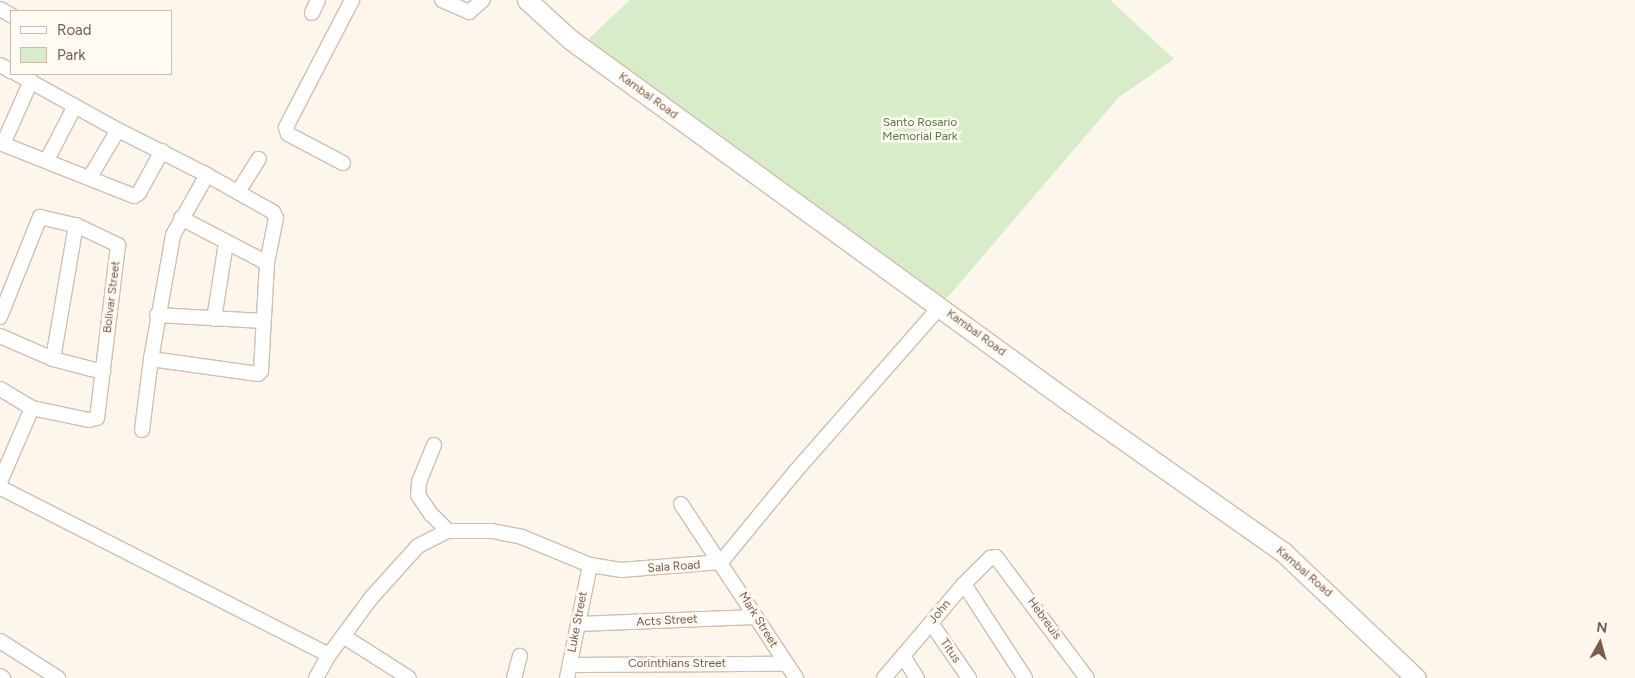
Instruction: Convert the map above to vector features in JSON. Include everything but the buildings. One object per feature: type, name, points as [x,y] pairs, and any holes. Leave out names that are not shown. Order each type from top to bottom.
[{"type":"main road","name":"Kambal Road","points":[[528,0],[571,40],[1283,552],[1416,678]]},
{"type":"street","points":[[312,13],[318,0]]},
{"type":"street","points":[[343,163],[288,134],[286,127],[352,0]]},
{"type":"street","points":[[442,0],[470,12],[482,0]]},
{"type":"street","points":[[19,75],[118,130],[162,151],[270,209],[276,218],[267,263],[261,371],[258,374],[151,359]]},
{"type":"street","points":[[32,81],[1,143],[136,196],[162,151]]},
{"type":"street","points":[[47,160],[75,106]]},
{"type":"street","points":[[90,177],[118,130]]},
{"type":"street","points":[[238,192],[259,159]]},
{"type":"street","points":[[142,430],[157,315],[173,235],[207,175]]},
{"type":"street","points":[[181,218],[267,263]]},
{"type":"street","name":"Bolivar Street","points":[[0,318],[38,219],[76,225],[118,245],[98,416],[94,420],[32,408]]},
{"type":"street","points":[[53,359],[76,225]]},
{"type":"street","points":[[214,319],[226,243]]},
{"type":"street","points":[[721,562],[794,473],[940,307]]},
{"type":"street","points":[[157,315],[263,321]]},
{"type":"street","points":[[0,336],[53,359],[103,372]]},
{"type":"street","points":[[0,389],[32,408],[0,482],[1,488],[329,655]]},
{"type":"street","points":[[434,445],[419,482],[418,495],[448,531]]},
{"type":"street","name":"Mark Street","points":[[681,504],[796,678]]},
{"type":"street","name":"Sala Road","points":[[316,678],[329,655],[372,598],[418,546],[448,531],[492,532],[522,537],[590,565],[621,570],[721,562]]},
{"type":"street","name":"John","points":[[884,678],[964,584],[990,558],[1001,559]]},
{"type":"street","name":"Hebreuis","points":[[1001,559],[1087,678]]},
{"type":"street","name":"Luke Street","points":[[568,672],[590,565]]},
{"type":"street","points":[[964,584],[1025,678]]},
{"type":"street","name":"Acts Street","points":[[578,624],[755,617]]},
{"type":"street","name":"Titus","points":[[931,623],[969,678]]},
{"type":"street","points":[[343,636],[409,678]]},
{"type":"street","points":[[0,641],[58,678]]},
{"type":"street","points":[[514,678],[520,656]]},
{"type":"street","points":[[902,656],[916,678]]},
{"type":"street","name":"Corinthians Street","points":[[568,672],[785,664]]},
{"type":"green space","name":"Santo Rosario Memorial Park","points":[[630,0],[1110,0],[1174,59],[1119,97],[941,305],[580,47]]}]
